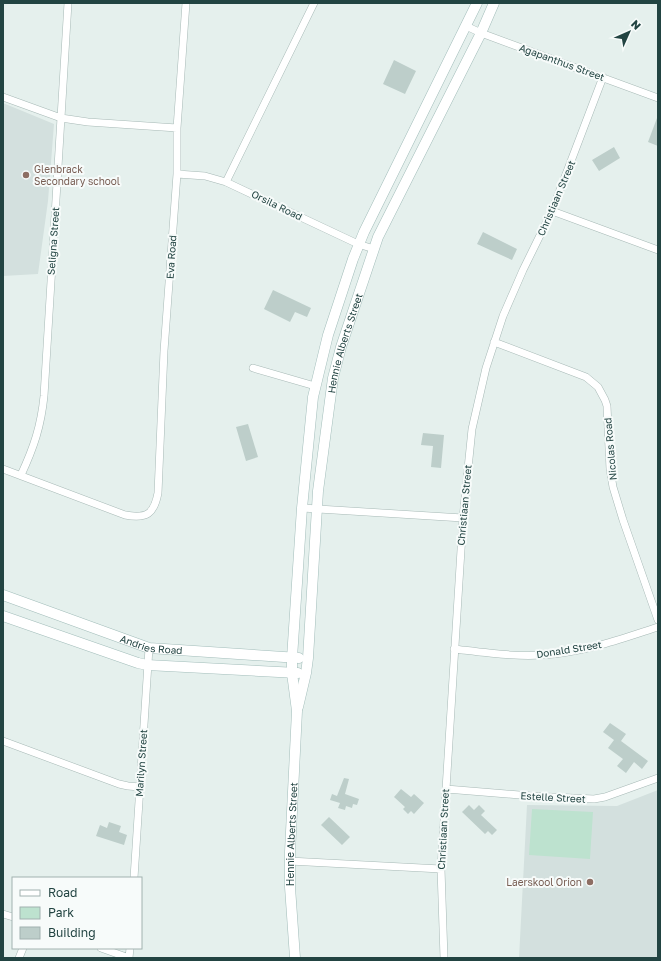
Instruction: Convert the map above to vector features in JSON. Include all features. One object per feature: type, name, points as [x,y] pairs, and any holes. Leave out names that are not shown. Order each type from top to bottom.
[{"type":"street","name":"Seligna Street","points":[[21,475],[36,439],[42,416],[44,396],[68,3]]},
{"type":"street","name":"Eva Road","points":[[21,475],[125,515],[146,515],[152,510],[156,503],[158,493],[164,351],[177,174],[177,128],[186,3]]},
{"type":"street","points":[[226,182],[314,3]]},
{"type":"street","name":"Hennie Alberts Street","points":[[295,958],[291,917],[290,861],[297,710],[292,673],[292,658],[302,508],[315,386],[333,316],[358,244],[477,3]]},
{"type":"street","name":"Hennie Alberts Street","points":[[297,710],[301,699],[308,658],[316,509],[333,378],[341,347],[381,230],[494,3]]},
{"type":"street","name":"Agapanthus Street","points":[[466,26],[480,33],[658,98]]},
{"type":"street","name":"Christiaan Street","points":[[444,958],[441,869],[463,518],[474,415],[494,342],[511,297],[552,211],[603,77]]},
{"type":"street","points":[[3,97],[61,118],[88,122],[177,128]]},
{"type":"street","name":"Orsila Road","points":[[177,174],[205,176],[226,182],[358,244],[374,249]]},
{"type":"street","points":[[552,211],[658,250]]},
{"type":"street","name":"Nicolas Road","points":[[494,342],[586,377],[594,382],[602,393],[607,406],[610,469],[613,486],[623,520],[658,620]]},
{"type":"street","points":[[252,368],[315,386]]},
{"type":"street","points":[[3,469],[21,475]]},
{"type":"street","points":[[302,508],[463,518]]},
{"type":"street","name":"Andries Road","points":[[3,595],[149,648],[308,658]]},
{"type":"street","name":"Andries Road","points":[[3,616],[147,665],[306,673]]},
{"type":"street","name":"Donald Street","points":[[454,649],[505,655],[555,654],[615,642],[658,627]]},
{"type":"street","name":"Marilyn Street","points":[[134,877],[149,648]]},
{"type":"street","points":[[3,741],[119,784],[140,787]]},
{"type":"street","name":"Estelle Street","points":[[446,789],[594,799],[605,797],[658,778]]},
{"type":"street","points":[[290,861],[441,869]]},
{"type":"street","points":[[104,949],[129,958]]},
{"type":"shaded area","name":"Glenbrack Secondary school","points":[[3,103],[54,124],[48,201],[38,274],[3,276]]},
{"type":"shaded area","name":"Laerskool Orion","points":[[658,790],[658,958],[519,958],[527,805],[617,806]]},
{"type":"green space","points":[[532,809],[593,812],[590,859],[529,855]]},
{"type":"building","points":[[394,60],[416,71],[405,94],[383,84]]},
{"type":"building","points":[[658,118],[658,146],[648,142]]},
{"type":"building","points":[[614,147],[620,158],[599,171],[592,160]]},
{"type":"building","points":[[483,232],[517,249],[512,260],[477,244]]},
{"type":"building","points":[[273,290],[311,308],[307,317],[295,312],[290,322],[264,309]]},
{"type":"building","points":[[248,424],[258,457],[246,461],[236,427]]},
{"type":"building","points":[[423,433],[444,435],[441,468],[431,467],[433,446],[421,445]]},
{"type":"building","points":[[610,723],[626,734],[621,741],[648,761],[642,769],[634,762],[626,773],[617,766],[623,759],[608,748],[614,740],[603,732]]},
{"type":"building","points":[[344,778],[349,779],[345,794],[359,799],[357,805],[353,804],[352,808],[346,806],[345,810],[338,808],[340,803],[330,800],[332,794],[337,796]]},
{"type":"building","points":[[401,789],[411,797],[414,794],[424,803],[414,814],[411,811],[408,814],[403,809],[405,807],[394,797]]},
{"type":"building","points":[[469,805],[474,810],[479,805],[485,811],[481,815],[497,830],[492,835],[488,831],[485,834],[462,812]]},
{"type":"building","points":[[329,817],[350,837],[342,845],[321,825]]},
{"type":"building","points":[[109,822],[121,826],[119,832],[127,835],[124,845],[96,836],[100,825],[107,828]]},
{"type":"place","name":"Glenbrack Secondary school","points":[[26,175]]},
{"type":"place","name":"Laerskool Orion","points":[[590,882]]}]
